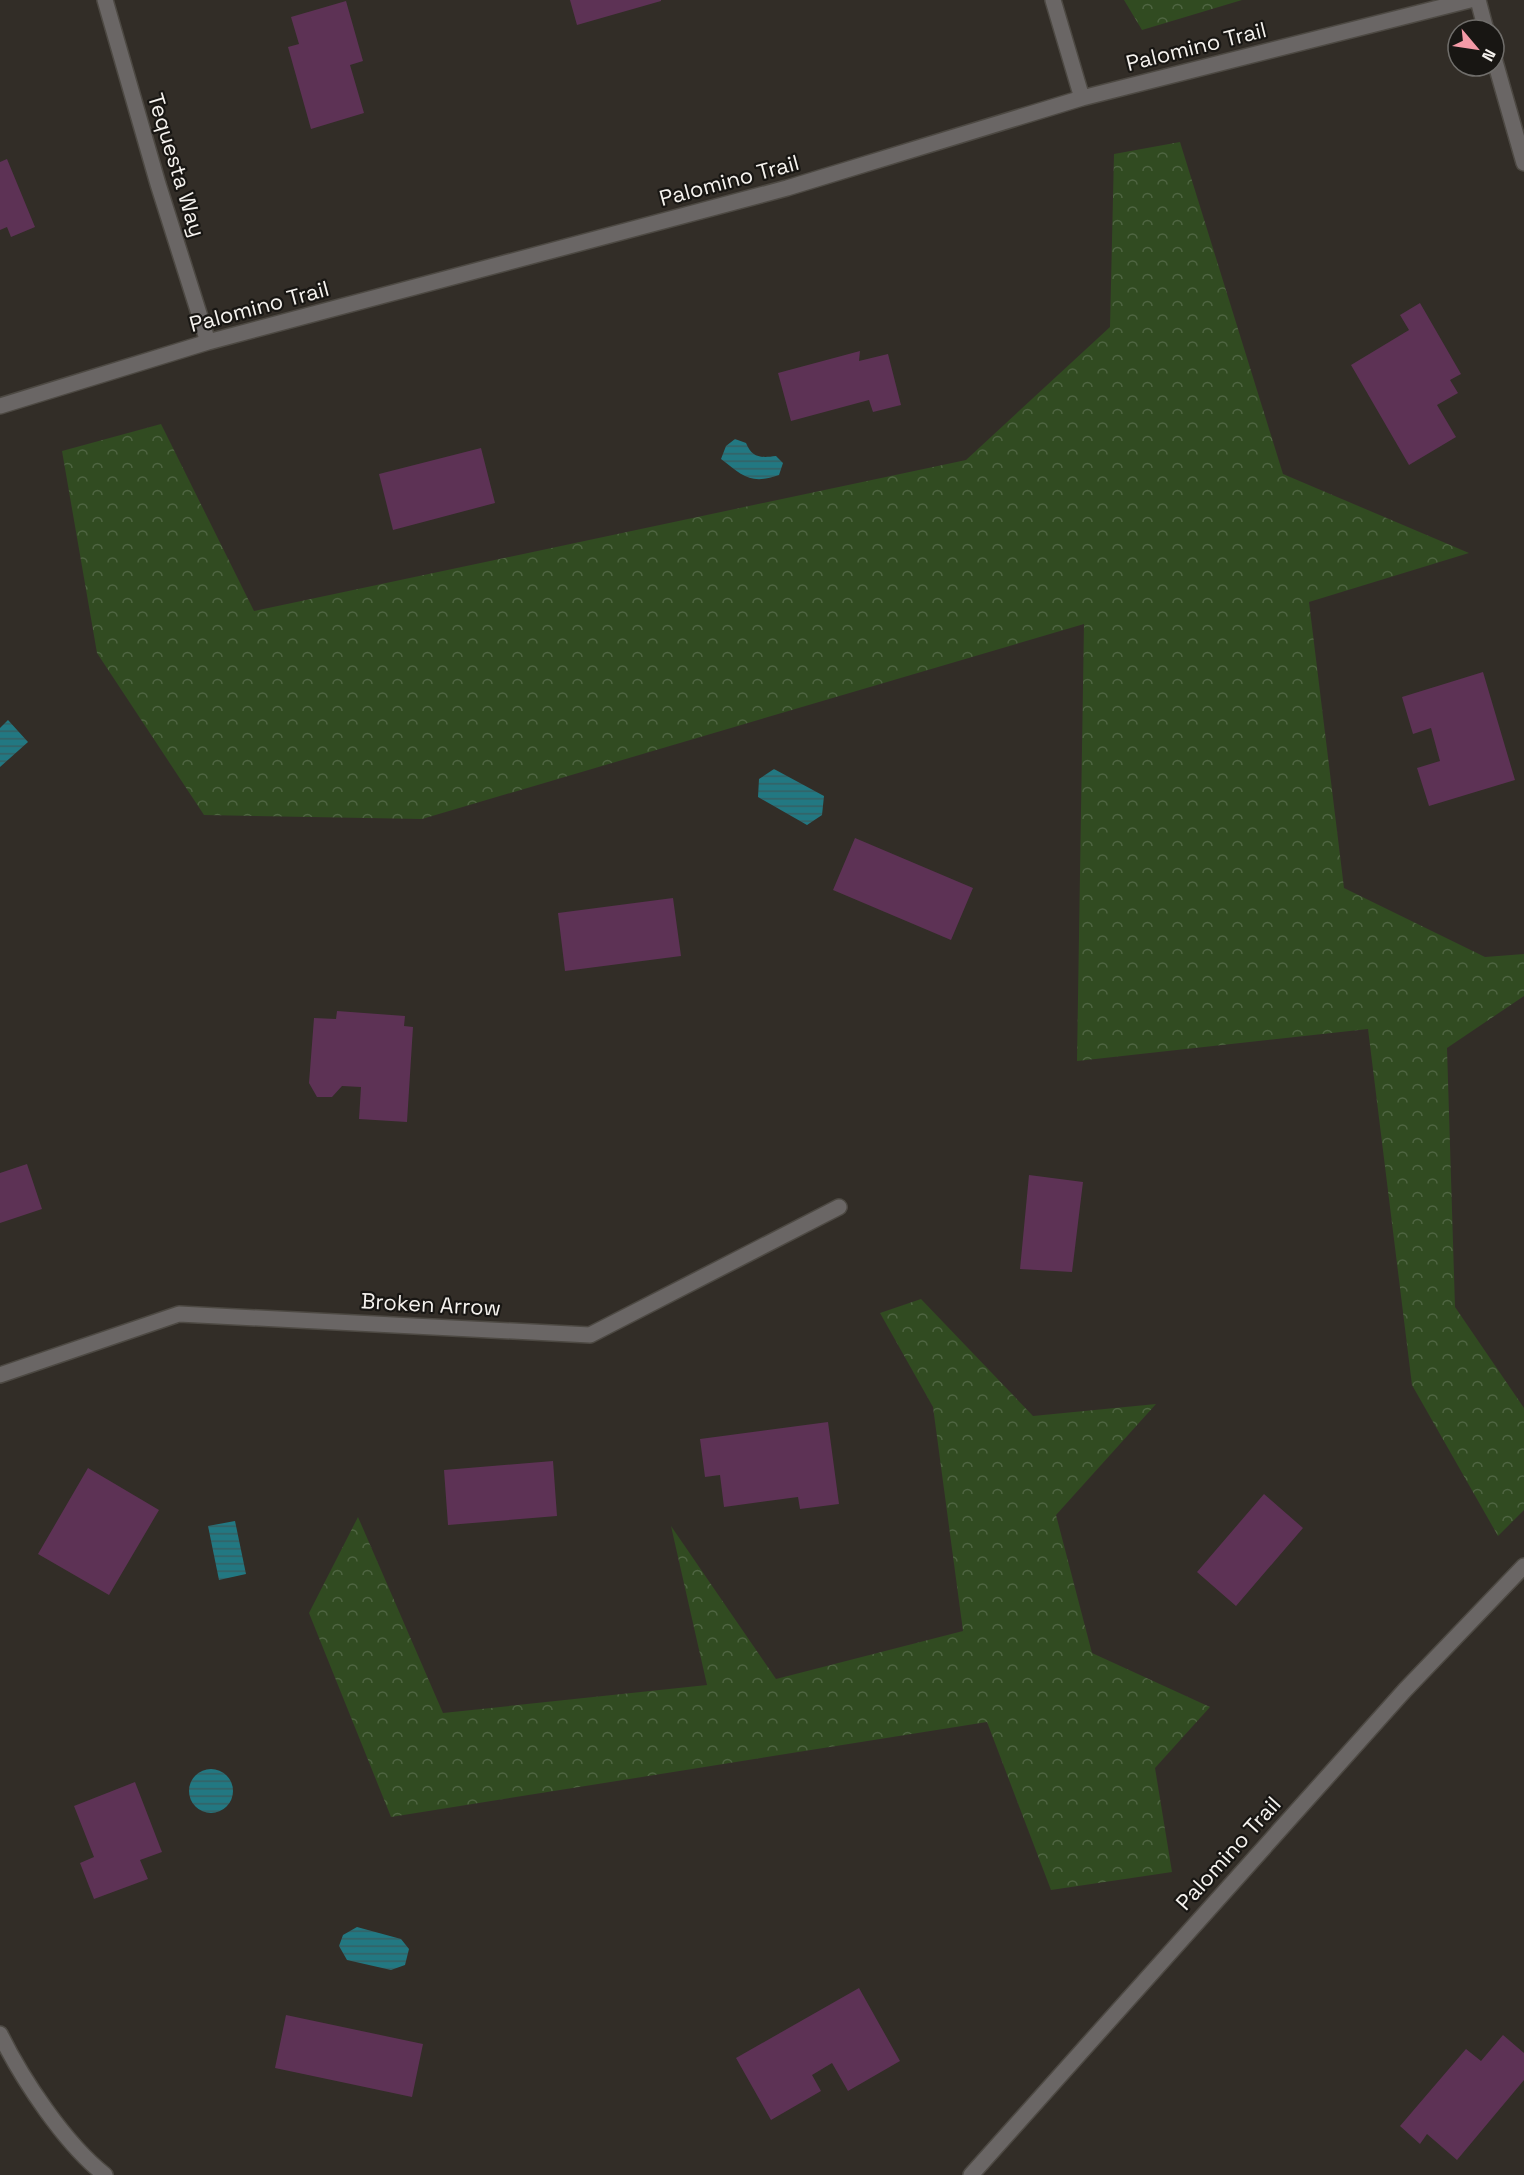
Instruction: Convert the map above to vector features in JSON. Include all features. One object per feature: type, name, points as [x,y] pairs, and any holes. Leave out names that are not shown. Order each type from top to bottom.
[{"type":"street","name":"Tequesta Way","points":[[105,0],[158,184],[208,342]]},
{"type":"street","points":[[1053,0],[1082,98]]},
{"type":"street","name":"Palomino Trail","points":[[0,406],[208,342],[787,188],[1082,98],[1470,0]]},
{"type":"street","points":[[1478,0],[1483,18]]},
{"type":"street","points":[[1500,78],[1524,163]]},
{"type":"street","name":"Broken Arrow","points":[[0,1374],[179,1314],[590,1335],[838,1207]]},
{"type":"street","name":"Palomino Trail","points":[[971,2175],[1405,1690],[1524,1566]]},
{"type":"street","points":[[0,2034],[12,2059],[47,2110],[84,2156],[105,2175]]},
{"type":"green space","points":[[1124,0],[1242,0],[1142,30]]},
{"type":"green space","points":[[1180,142],[1283,474],[1469,553],[1309,602],[1344,888],[1485,957],[1524,954],[1524,996],[1447,1048],[1455,1307],[1524,1408],[1524,1510],[1498,1536],[1412,1385],[1368,1029],[1077,1061],[1084,624],[422,819],[204,815],[97,653],[62,451],[161,424],[254,611],[966,460],[1110,327],[1114,154]]},
{"type":"green space","points":[[921,1299],[1033,1416],[1156,1404],[1056,1515],[1092,1653],[1210,1707],[1155,1768],[1172,1872],[1051,1890],[987,1722],[391,1817],[309,1613],[358,1517],[443,1713],[707,1685],[671,1526],[776,1679],[963,1631],[933,1407],[880,1313]]},
{"type":"water","points":[[735,439],[746,443],[751,452],[758,456],[776,456],[783,463],[779,475],[754,479],[735,470],[721,459],[726,446]]},
{"type":"water","points":[[8,720],[28,742],[0,767],[0,728]]},
{"type":"water","points":[[774,769],[824,796],[822,815],[807,825],[758,797],[759,779]]},
{"type":"water","points":[[235,1521],[246,1574],[219,1580],[208,1526]]},
{"type":"water","points":[[211,1769],[227,1775],[233,1791],[227,1807],[211,1813],[195,1807],[189,1791],[195,1775]]},
{"type":"water","points":[[357,1927],[401,1939],[409,1949],[405,1965],[391,1970],[347,1960],[339,1946],[343,1935]]},
{"type":"building","points":[[570,0],[661,0],[661,1],[577,25]]},
{"type":"building","points":[[346,1],[363,61],[350,65],[364,113],[311,129],[288,47],[299,44],[291,17]]},
{"type":"building","points":[[7,159],[35,227],[11,237],[7,227],[0,230],[0,162]]},
{"type":"building","points":[[1420,303],[1461,374],[1450,380],[1458,393],[1437,405],[1456,437],[1409,465],[1351,365],[1409,330],[1400,315]]},
{"type":"building","points":[[860,351],[859,361],[888,354],[901,405],[873,412],[869,400],[791,421],[778,373]]},
{"type":"building","points":[[481,448],[495,503],[393,530],[379,474]]},
{"type":"building","points":[[1483,672],[1515,780],[1429,806],[1417,768],[1440,761],[1431,728],[1413,734],[1402,697]]},
{"type":"building","points":[[855,838],[973,888],[951,940],[833,890]]},
{"type":"building","points":[[673,898],[681,956],[565,971],[558,913]]},
{"type":"building","points":[[337,1011],[405,1016],[404,1026],[413,1027],[407,1122],[359,1119],[361,1087],[342,1086],[332,1097],[317,1097],[309,1083],[314,1018],[336,1019]]},
{"type":"building","points":[[27,1164],[42,1209],[0,1223],[0,1173]]},
{"type":"building","points":[[1029,1175],[1083,1182],[1072,1272],[1020,1269]]},
{"type":"building","points":[[828,1422],[839,1504],[800,1509],[798,1497],[724,1507],[720,1475],[705,1477],[700,1439]]},
{"type":"building","points":[[553,1461],[557,1516],[448,1525],[444,1470]]},
{"type":"building","points":[[88,1468],[159,1510],[109,1595],[38,1554]]},
{"type":"building","points":[[1264,1494],[1303,1528],[1236,1606],[1197,1572]]},
{"type":"building","points":[[135,1782],[162,1852],[140,1860],[148,1879],[94,1899],[80,1863],[94,1857],[74,1806]]},
{"type":"building","points":[[859,1988],[900,2061],[848,2091],[832,2063],[812,2075],[821,2091],[771,2120],[736,2058]]},
{"type":"building","points":[[286,2015],[423,2044],[412,2097],[275,2068]]},
{"type":"building","points":[[1503,2035],[1524,2053],[1524,2080],[1457,2160],[1427,2134],[1420,2144],[1400,2126],[1466,2049],[1481,2061]]}]
